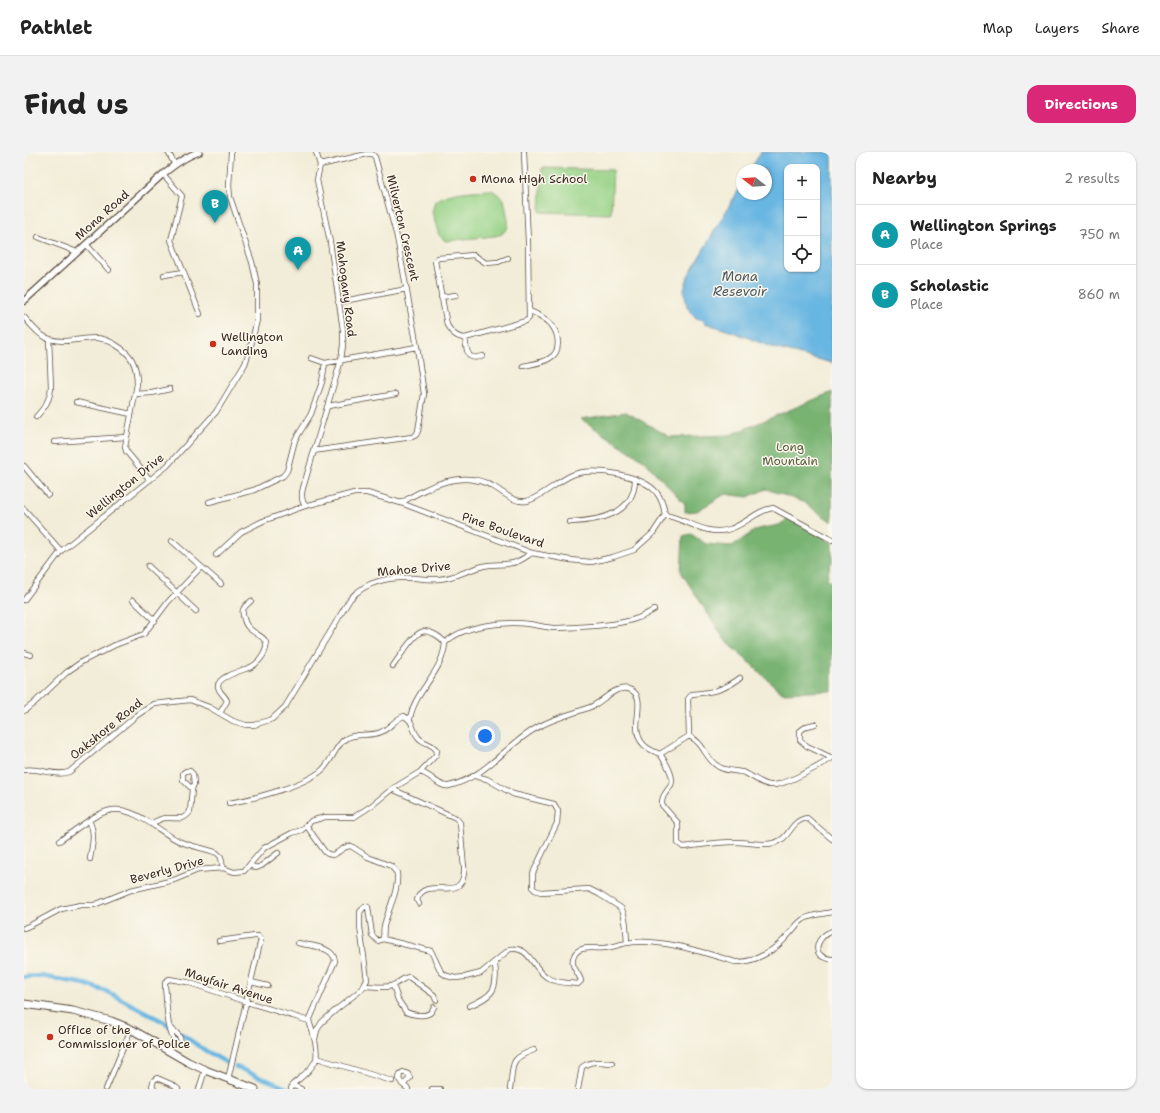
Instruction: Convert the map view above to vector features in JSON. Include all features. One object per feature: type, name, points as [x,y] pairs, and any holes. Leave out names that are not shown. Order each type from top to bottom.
[{"type":"main road","points":[[24,1004],[73,1011],[111,1021],[131,1029],[188,1062],[228,1080],[255,1089]]},
{"type":"street","points":[[168,152],[175,165]]},
{"type":"street","name":"Mona Road","points":[[24,301],[163,174],[192,154],[199,152]]},
{"type":"street","name":"Wellington Drive","points":[[24,600],[61,551],[167,466],[216,412],[245,364],[257,320],[257,284],[252,262],[230,197],[228,186],[231,152]]},
{"type":"street","points":[[316,152],[320,165]]},
{"type":"street","points":[[508,258],[498,262],[486,263],[474,255],[438,258],[435,261],[447,325],[458,337],[465,338],[526,321],[529,318],[527,205],[524,152]]},
{"type":"street","name":"Milverton Crescent","points":[[320,165],[367,154],[372,154],[375,157],[397,237],[407,289]]},
{"type":"street","name":"Mahogany Road","points":[[305,506],[301,495],[328,406],[344,345],[330,242],[317,180],[320,165]]},
{"type":"street","points":[[163,174],[182,196],[171,236],[200,314]]},
{"type":"street","points":[[38,237],[77,252]]},
{"type":"street","points":[[86,244],[109,270]]},
{"type":"street","points":[[164,275],[184,272]]},
{"type":"street","points":[[314,451],[412,437],[416,435],[424,394],[407,289],[338,302]]},
{"type":"street","points":[[441,297],[456,295]]},
{"type":"street","points":[[523,366],[550,358],[555,354],[558,347],[553,326],[546,320],[530,311]]},
{"type":"street","points":[[24,317],[34,328],[49,339],[61,341],[97,338],[111,343],[121,349],[132,359],[137,379],[125,447],[126,451],[150,480]]},
{"type":"street","points":[[465,338],[470,357],[473,358],[483,356]]},
{"type":"street","points":[[36,416],[46,407],[50,394],[49,339]]},
{"type":"street","points":[[311,358],[325,363],[417,347]]},
{"type":"street","points":[[210,502],[254,490],[283,476],[287,471],[295,440],[311,414],[322,382],[325,363]]},
{"type":"street","points":[[135,394],[152,393],[170,389]]},
{"type":"street","points":[[328,406],[396,394]]},
{"type":"street","points":[[76,402],[131,414]]},
{"type":"street","points":[[54,442],[126,437]]},
{"type":"street","points":[[24,466],[48,495]]},
{"type":"street","points":[[401,503],[417,493],[437,484],[460,478],[475,479],[485,482],[515,500],[527,500],[537,497],[555,484],[572,475],[582,472],[603,472],[623,475],[645,484],[656,492],[662,500],[665,515],[696,527],[712,531],[724,531],[742,525],[754,515],[766,509],[774,508],[832,540]]},
{"type":"street","points":[[570,522],[591,522],[616,513],[629,500],[634,491],[635,480]]},
{"type":"street","name":"Pine Boulevard","points":[[216,555],[241,532],[263,522],[305,506],[360,492],[401,503],[532,553],[591,562],[634,550],[653,534],[665,515]]},
{"type":"street","points":[[24,508],[61,551]]},
{"type":"street","points":[[172,541],[221,584]]},
{"type":"street","name":"Mahoe Drive","points":[[311,664],[350,598],[364,586],[387,579],[439,579],[461,574],[482,566],[515,563],[532,553]]},
{"type":"street","points":[[148,566],[196,610]]},
{"type":"street","points":[[24,711],[67,672],[83,661],[115,645],[144,634],[168,602],[201,567]]},
{"type":"street","points":[[133,600],[155,621]]},
{"type":"street","points":[[220,713],[227,699],[219,689],[219,682],[232,674],[252,667],[263,656],[266,646],[266,641],[249,630],[244,623],[242,613],[243,609],[251,601]]},
{"type":"street","points":[[445,643],[454,636],[494,624],[509,622],[554,628],[583,626],[617,623],[638,618],[654,610]]},
{"type":"street","points":[[393,666],[410,641],[421,632],[427,632],[441,637],[445,643],[445,651],[441,661],[415,702],[410,719]]},
{"type":"street","points":[[24,653],[31,655]]},
{"type":"street","name":"Oakshore Road","points":[[24,770],[33,770],[51,774],[64,774],[69,772],[136,716],[154,704],[190,700],[209,707],[246,725],[254,725],[272,719],[285,706],[311,664]]},
{"type":"street","points":[[689,736],[687,706],[689,697],[692,694],[723,689],[730,686],[740,678]]},
{"type":"street","points":[[420,772],[429,775],[444,786],[449,786],[475,776],[516,742],[538,727],[596,705],[618,689],[623,688],[631,690],[637,696],[639,706],[636,729],[641,741],[644,746],[660,754],[666,763],[672,778],[671,785],[663,797],[662,805],[677,821],[678,844],[680,846],[683,847],[719,842],[759,844],[775,842],[786,837],[791,827],[800,820],[807,818],[832,838]]},
{"type":"street","points":[[229,803],[245,801],[304,781],[321,771],[328,764],[345,739],[380,732],[404,716],[410,719],[418,737],[436,747],[436,755],[420,772],[392,789],[371,806],[354,817],[324,817],[311,821],[302,830],[264,848],[250,865],[256,868],[261,866],[278,853]]},
{"type":"street","points":[[689,736],[699,742],[716,765],[724,769],[744,773],[771,785],[778,784],[819,767],[832,758],[807,746],[800,740],[800,731],[803,728],[815,724]]},
{"type":"street","points":[[660,754],[689,736]]},
{"type":"street","points":[[475,776],[487,780],[513,794],[554,804],[558,811],[556,823],[533,873],[533,888],[541,892],[589,889],[599,894],[621,908],[623,911],[627,943]]},
{"type":"street","points":[[151,824],[166,818],[179,819],[187,816],[190,812],[192,789]]},
{"type":"street","points":[[392,789],[456,818],[460,823],[464,873],[461,883],[450,889],[425,889],[419,893],[417,900],[419,904]]},
{"type":"street","points":[[59,841],[98,814],[112,810],[125,812],[136,815],[180,841],[216,853],[221,857],[223,868]]},
{"type":"street","points":[[89,821],[93,828],[90,858]]},
{"type":"street","points":[[306,825],[328,855],[334,855],[348,846],[351,846],[368,857],[391,866],[398,873],[397,885],[384,926],[383,939]]},
{"type":"street","name":"Beverly Drive","points":[[24,928],[31,926],[61,909],[94,905],[131,890],[174,880],[198,870],[223,868],[234,872],[244,871],[250,865]]},
{"type":"street","points":[[315,1039],[317,1030],[322,1022],[365,986],[368,976],[360,912],[365,906],[369,908],[372,935],[378,941],[383,939],[431,951],[442,972],[451,978],[477,975],[495,964],[510,950],[521,949],[541,973],[547,977],[557,982],[578,984],[581,981],[580,976],[572,962],[576,952],[581,949],[613,948],[627,943],[649,942],[680,947],[735,962],[748,961],[770,952],[788,936],[802,920],[813,915],[832,912]]},
{"type":"street","points":[[832,931],[825,933],[817,945],[821,956],[826,959],[832,959]]},
{"type":"street","points":[[219,941],[255,936],[260,937],[261,939],[228,1080]]},
{"type":"street","points":[[298,943],[329,950],[334,956],[334,965],[309,1021],[315,1039],[317,1058],[292,1087],[300,1089]]},
{"type":"street","points":[[469,1006],[482,1000],[490,994],[496,984],[495,964]]},
{"type":"street","points":[[365,986],[389,986],[409,977],[434,995],[436,1000]]},
{"type":"street","name":"Mayfair Avenue","points":[[170,1027],[165,986],[165,982],[169,979],[187,982],[309,1021]]},
{"type":"street","points":[[252,982],[268,986]]},
{"type":"street","points":[[393,985],[398,1000],[406,1012],[415,1015],[429,1014],[434,1007]]},
{"type":"street","points":[[106,1089],[131,1029]]},
{"type":"street","points":[[510,1089],[515,1059],[534,1050]]},
{"type":"street","points":[[317,1058],[392,1081]]},
{"type":"street","points":[[578,1089],[582,1067],[596,1062],[612,1063]]},
{"type":"street","points":[[199,1089],[205,1070]]},
{"type":"street","points":[[154,1089],[152,1084],[157,1078],[173,1085],[178,1089]]},
{"type":"street","points":[[402,1084],[408,1089]]},
{"type":"street","points":[[432,1089],[439,1089]]},
{"type":"green space","points":[[542,168],[613,170],[611,214],[540,212]]},
{"type":"green space","points":[[492,190],[504,199],[508,227],[502,234],[445,241],[439,235],[432,212],[435,201],[455,193]]},
{"type":"green space","name":"Long Mountain","points":[[832,392],[832,522],[803,502],[766,489],[748,497],[725,494],[697,511],[685,512],[685,504],[643,460],[581,419],[626,412],[670,437],[730,435]]},
{"type":"green space","points":[[788,519],[832,542],[832,563],[830,565],[827,578],[832,583],[832,691],[782,693],[724,639],[681,572],[683,536],[691,534],[706,544],[732,546],[757,529],[779,525]]},
{"type":"water","name":"Mona Resevoir","points":[[761,152],[832,152],[832,363],[774,348],[705,323],[703,320],[696,318],[687,307],[684,290],[688,276],[736,194],[736,200],[772,200],[772,164],[754,164]]},
{"type":"waterway","points":[[24,977],[41,976],[85,984],[108,992],[164,1022],[206,1051],[229,1064]]},
{"type":"waterway","points":[[236,1067],[289,1089]]},
{"type":"place","name":"Mona High School","points":[[473,179]]},
{"type":"place","name":"Scholastic","points":[[215,223]]},
{"type":"place","name":"Wellington Springs","points":[[298,270]]},
{"type":"place","name":"Wellington Landing","points":[[213,344]]},
{"type":"place","name":"Office of the Commissioner of Police","points":[[50,1037]]}]
